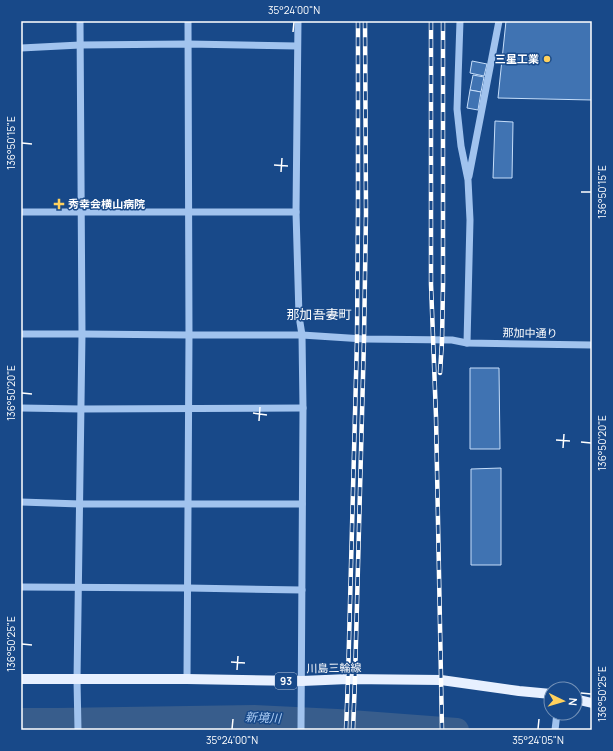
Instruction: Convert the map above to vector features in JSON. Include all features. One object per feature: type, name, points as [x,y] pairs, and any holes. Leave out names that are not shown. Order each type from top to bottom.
[{"type":"main road","name":"川島三輪線","points":[[21,679],[187,679],[302,685],[348,679],[442,680],[543,693]]},
{"type":"street","points":[[78,730],[77,680],[82,334],[80,21]]},
{"type":"street","points":[[187,679],[189,335],[188,21]]},
{"type":"street","points":[[298,21],[296,212],[299,316],[302,335],[303,408],[301,730]]},
{"type":"street","points":[[460,21],[457,109],[461,146],[468,180],[470,220],[467,343]]},
{"type":"street","points":[[468,180],[499,21]]},
{"type":"street","points":[[21,48],[80,45],[188,44],[297,46]]},
{"type":"street","points":[[21,212],[296,212]]},
{"type":"street","name":"那加中通り","points":[[21,334],[302,335],[364,339],[452,340],[467,343],[592,345]]},
{"type":"street","points":[[21,408],[303,408]]},
{"type":"street","points":[[21,502],[80,504],[302,504]]},
{"type":"street","points":[[21,587],[302,590]]},
{"type":"building","name":"三星工業","points":[[506,21],[592,21],[592,100],[498,98]]},
{"type":"building","points":[[472,61],[487,64],[484,76],[470,73]]},
{"type":"building","points":[[473,75],[484,77],[481,92],[470,90]]},
{"type":"building","points":[[470,90],[481,92],[478,110],[467,108]]},
{"type":"building","points":[[495,121],[513,122],[512,178],[493,178]]},
{"type":"building","points":[[470,368],[499,368],[500,449],[470,449]]},
{"type":"building","points":[[501,468],[501,565],[471,565],[471,469]]},
{"type":"waterway","name":"新境川","points":[[21,720],[254,717],[337,721],[457,730]]},
{"type":"railway","points":[[346,730],[357,339],[358,21]]},
{"type":"railway","points":[[353,730],[364,339],[366,213],[365,21]]},
{"type":"railway","points":[[431,21],[431,284],[436,417],[442,730]]},
{"type":"railway","points":[[440,373],[443,285],[443,21]]},
{"type":"place","name":"三星工業","points":[[547,59]]},
{"type":"place","name":"秀幸会横山病院","points":[[59,204]]},
{"type":"district","name":"那加吾妻町","points":[[319,314]]}]
